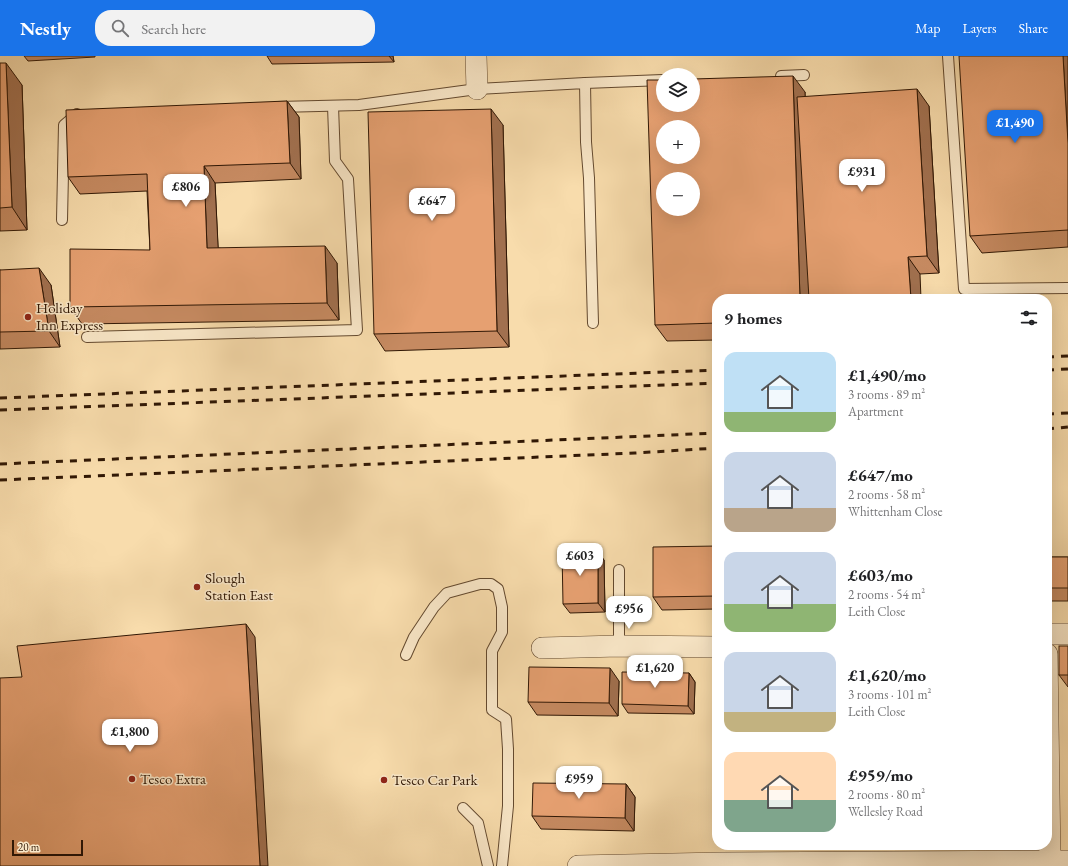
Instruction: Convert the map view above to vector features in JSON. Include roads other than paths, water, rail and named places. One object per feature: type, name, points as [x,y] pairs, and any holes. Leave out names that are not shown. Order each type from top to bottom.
[{"type":"street","points":[[476,56],[477,88]]},
{"type":"street","points":[[1052,634],[1068,634]]},
{"type":"street","points":[[542,648],[712,646]]},
{"type":"street","points":[[578,866],[720,854],[1059,861],[1052,740]]},
{"type":"lane","points":[[948,56],[964,289],[1068,288]]},
{"type":"lane","points":[[773,76],[804,75]]},
{"type":"lane","points":[[269,108],[359,105],[477,88],[656,80]]},
{"type":"lane","points":[[586,84],[586,142],[589,178],[593,323]]},
{"type":"lane","points":[[87,338],[357,330],[348,179],[336,160],[333,106]]},
{"type":"lane","points":[[62,220],[64,125],[78,113],[86,113]]},
{"type":"lane","points":[[619,570],[619,646]]},
{"type":"lane","points":[[406,655],[414,637],[434,607],[447,593],[480,584],[491,584],[498,589],[502,607],[502,632],[492,651],[492,710],[506,719],[508,749],[508,806],[502,866]]},
{"type":"lane","points":[[462,808],[478,823],[488,866]]},
{"type":"railway","points":[[1052,357],[1068,356]]},
{"type":"railway","points":[[1052,370],[1068,369]]},
{"type":"railway","points":[[0,398],[712,370]]},
{"type":"railway","points":[[0,410],[712,383]]},
{"type":"railway","points":[[1052,414],[1068,413]]},
{"type":"railway","points":[[1052,429],[1068,427]]},
{"type":"railway","points":[[0,464],[712,433]]},
{"type":"railway","points":[[0,480],[635,453],[712,448]]},
{"type":"place","name":"Holiday Inn Express","points":[[28,317]]},
{"type":"place","name":"Slough Station East","points":[[197,587]]},
{"type":"place","name":"Tesco Extra","points":[[132,779]]},
{"type":"place","name":"Tesco Car Park","points":[[384,780]]}]
